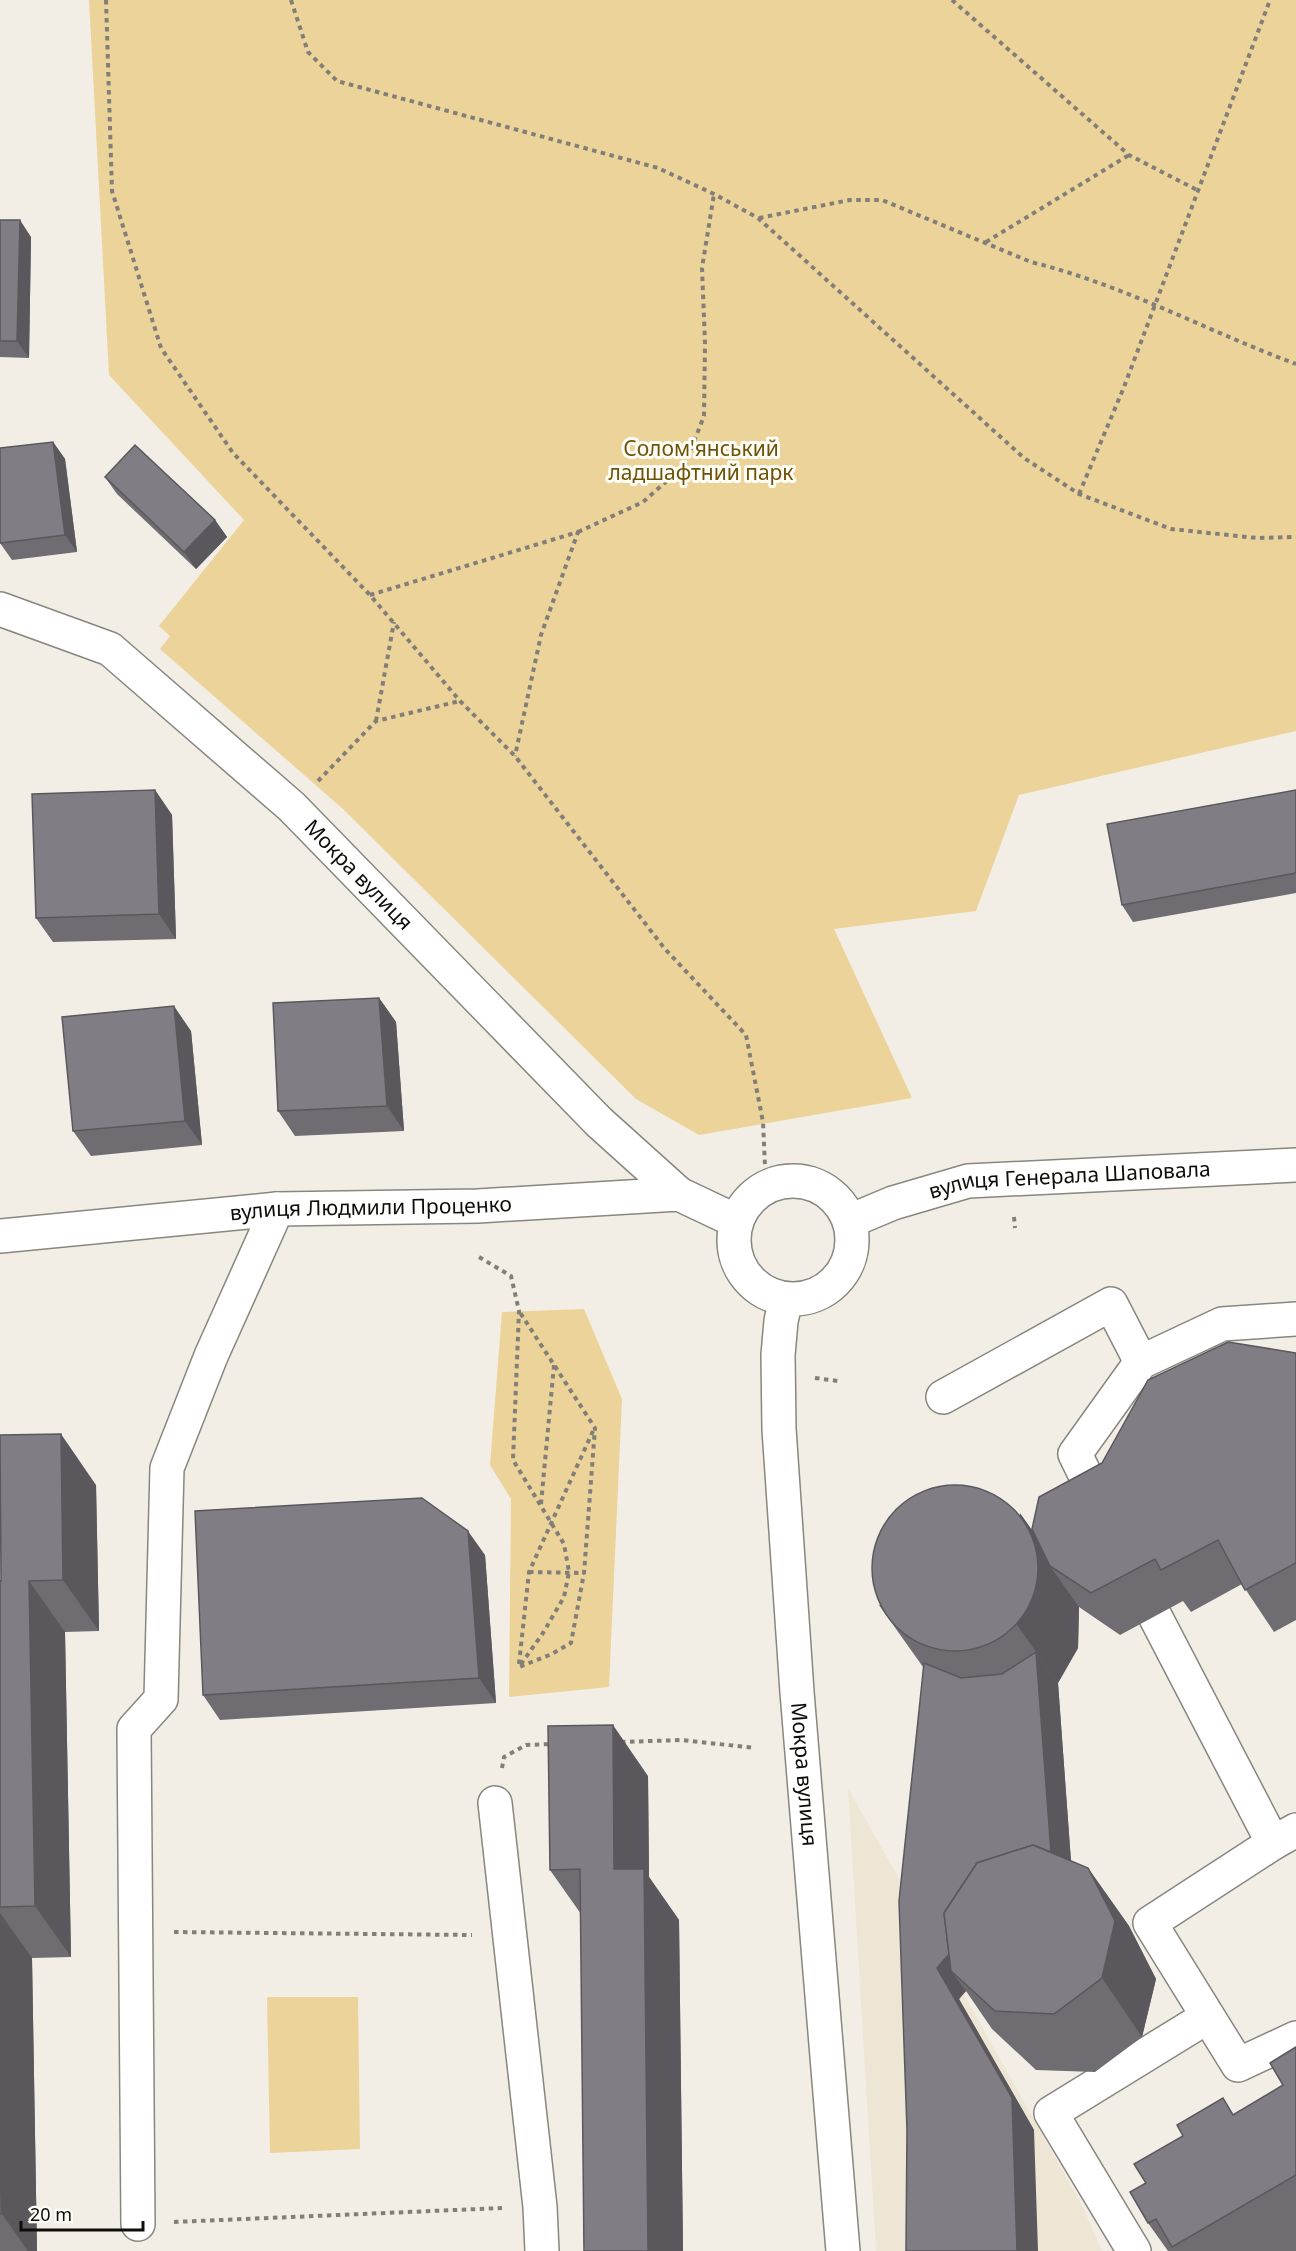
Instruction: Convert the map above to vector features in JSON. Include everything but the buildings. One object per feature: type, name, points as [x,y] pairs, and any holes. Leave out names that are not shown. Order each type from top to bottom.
[{"type":"street","name":"Мокра вулиця","points":[[0,609],[110,650],[292,807],[599,1122],[679,1194]]},
{"type":"street","name":"вулиця Генерала Шаповала","points":[[850,1221],[893,1203],[968,1181],[1296,1165]]},
{"type":"street","points":[[793,1180],[811,1183],[828,1191],[841,1204],[850,1221],[853,1239],[850,1258],[841,1275],[828,1288],[811,1297],[786,1299],[757,1288],[744,1274],[735,1258],[733,1239],[736,1221],[745,1204],[758,1191],[774,1183],[793,1180]]},
{"type":"street","name":"вулиця Людмили Проценко","points":[[0,1236],[277,1209],[478,1206],[679,1194],[736,1221]]},
{"type":"street","points":[[138,2224],[134,1729],[161,1699],[167,1468],[211,1356],[277,1209]]},
{"type":"street","name":"Мокра вулиця","points":[[786,1299],[781,1321],[778,1355],[779,1429],[797,1692],[843,2251]]},
{"type":"street","points":[[943,1397],[1111,1304],[1141,1362]]},
{"type":"street","points":[[1107,1518],[1075,1454],[1141,1362],[1222,1324],[1296,1319]]},
{"type":"street","points":[[1155,1616],[1284,1837],[1150,1923],[1238,2066],[1296,2038]]},
{"type":"street","points":[[495,1803],[540,2207],[542,2251]]},
{"type":"street","points":[[1134,2251],[1051,2113],[1207,2017]]},
{"type":"path","points":[[106,0],[112,191],[161,348],[233,453],[370,595],[460,701],[515,756],[665,949],[746,1035],[763,1122],[765,1166]]},
{"type":"path","points":[[291,0],[308,52],[337,81],[658,168],[758,218],[1024,458],[1078,494],[1171,529],[1257,538],[1296,537]]},
{"type":"path","points":[[952,0],[1130,155],[1199,191]]},
{"type":"path","points":[[1078,494],[1124,387],[1270,0]]},
{"type":"path","points":[[985,242],[1130,155]]},
{"type":"path","points":[[370,595],[578,532],[643,502],[685,465],[704,417],[705,343],[702,268],[714,194]]},
{"type":"path","points":[[758,218],[850,200],[882,200],[1031,261],[1155,303],[1246,345],[1296,364]]},
{"type":"path","points":[[515,756],[541,635],[578,532]]},
{"type":"path","points":[[376,721],[394,622]]},
{"type":"path","points":[[292,807],[376,721],[460,701]]},
{"type":"path","points":[[479,1257],[511,1276],[519,1311],[513,1460],[564,1544],[569,1572],[564,1597],[543,1633],[519,1667]]},
{"type":"path","points":[[519,1311],[595,1428],[584,1573],[571,1643],[519,1667]]},
{"type":"path","points":[[541,1506],[554,1365]]},
{"type":"path","points":[[519,1667],[529,1572],[595,1428]]},
{"type":"path","points":[[529,1572],[584,1573]]},
{"type":"path","points":[[610,1742],[682,1740],[755,1748]]},
{"type":"path","points":[[495,1803],[504,1757],[526,1745],[562,1744]]},
{"type":"path","points":[[134,1931],[510,1936]]},
{"type":"path","points":[[138,2224],[540,2207]]},
{"type":"shaded area","points":[[848,1788],[1083,2207],[1102,2251],[876,2251]]},
{"type":"green space","name":"Солом'янський ладшафтний парк","points":[[89,0],[1296,0],[1296,731],[1019,795],[976,911],[834,929],[912,1098],[699,1135],[636,1099],[343,809],[160,649],[170,636],[159,626],[244,520],[109,375]]},
{"type":"green space","points":[[584,1309],[622,1399],[609,1687],[509,1697],[511,1499],[490,1465],[502,1312]]},
{"type":"green space","points":[[267,1997],[358,1997],[360,2149],[270,2153]]}]
